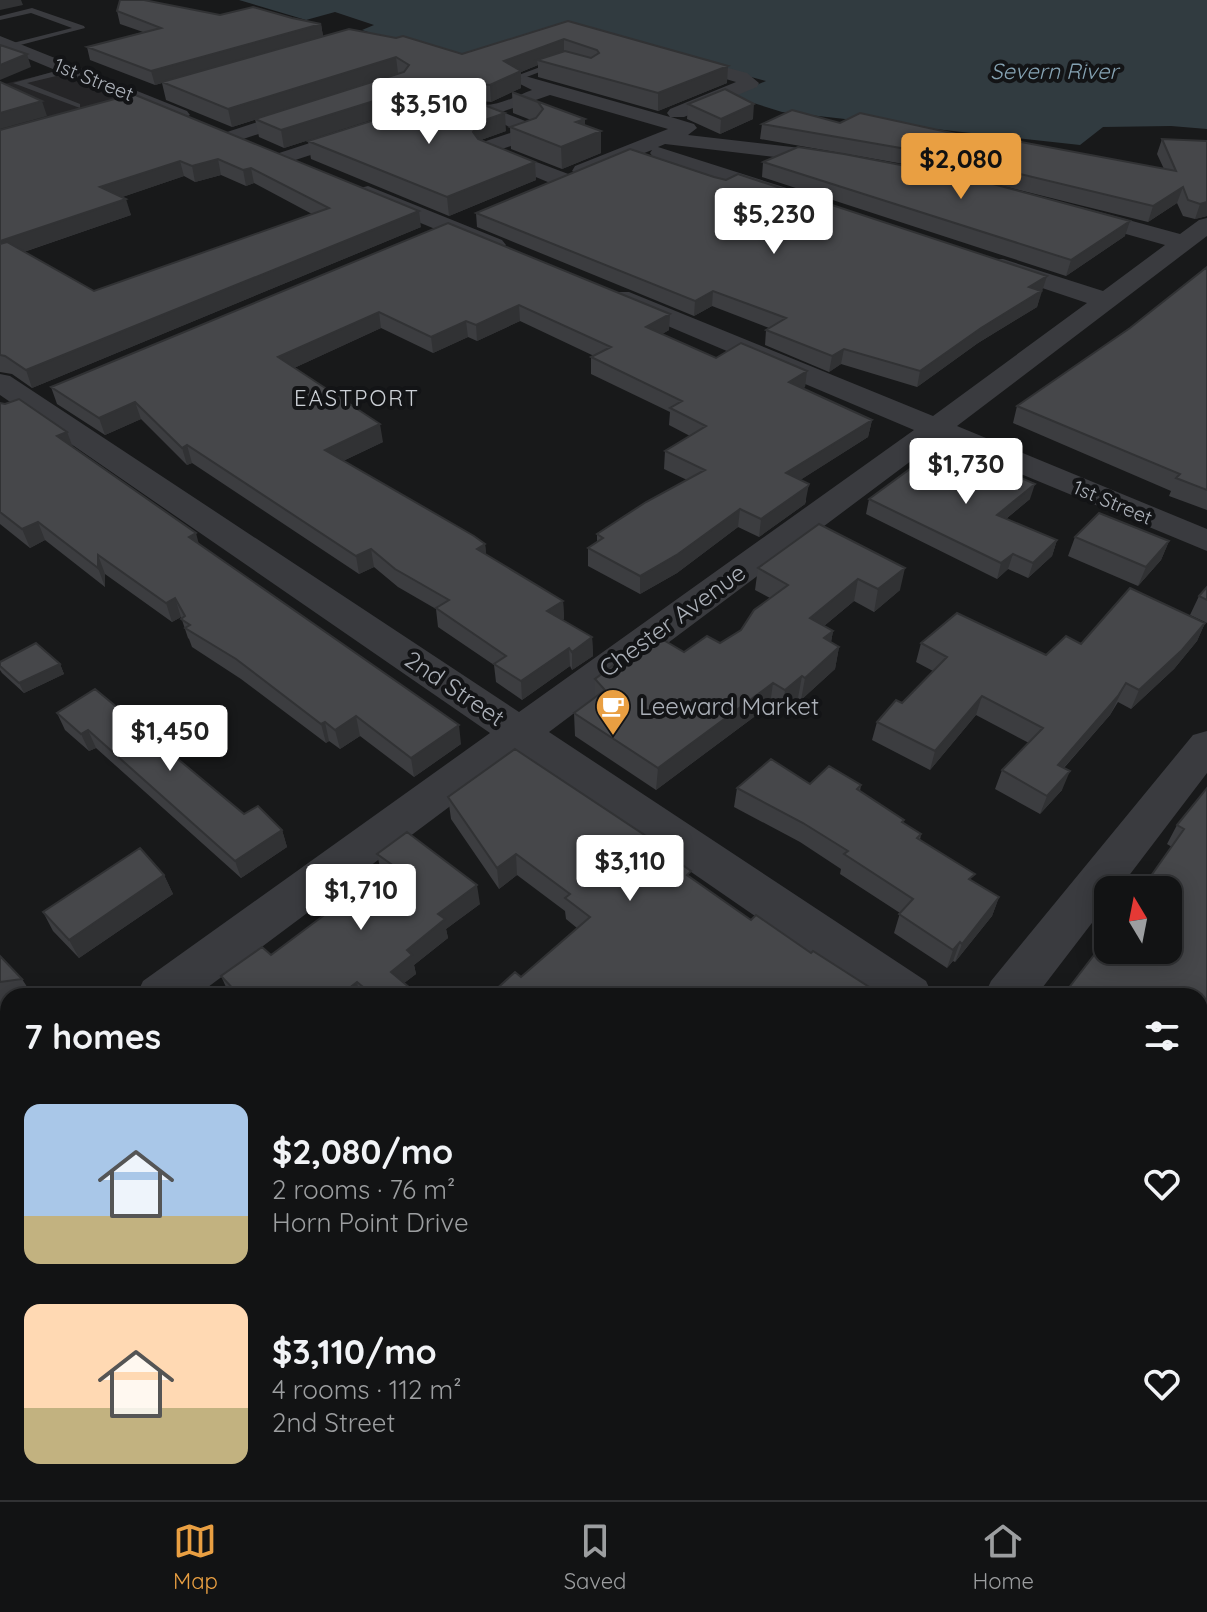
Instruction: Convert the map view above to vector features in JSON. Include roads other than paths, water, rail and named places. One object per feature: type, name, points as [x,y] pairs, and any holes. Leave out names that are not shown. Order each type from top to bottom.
[{"type":"street","name":"1st Street","points":[[3,43],[523,256]]},
{"type":"street","points":[[535,191],[663,134],[750,83],[741,77],[658,54]]},
{"type":"street","points":[[482,111],[546,87],[579,69]]},
{"type":"street","points":[[513,79],[546,87],[663,134],[810,203]]},
{"type":"street","points":[[56,122],[170,89]]},
{"type":"street","points":[[231,137],[329,105]]},
{"type":"street","points":[[420,114],[457,105],[531,130],[490,146],[487,150],[563,180]]},
{"type":"street","points":[[283,158],[375,128]]},
{"type":"street","points":[[663,134],[862,162]]},
{"type":"street","points":[[1051,206],[1196,234]]},
{"type":"street","points":[[422,237],[478,214]]},
{"type":"street","name":"Chester Avenue","points":[[171,988],[1196,234]]},
{"type":"street","points":[[974,257],[1108,301]]},
{"type":"street","name":"1st Street","points":[[597,287],[1207,541]]},
{"type":"street","name":"2nd Street","points":[[22,397],[897,988]]},
{"type":"street","points":[[1014,988],[1207,746]]},
{"type":"lane","points":[[0,18],[32,10],[81,28],[3,43]]},
{"type":"lane","points":[[513,79],[565,61],[579,69]]},
{"type":"lane","points":[[3,86],[70,70]]},
{"type":"lane","points":[[18,83],[77,106]]},
{"type":"water","name":"Severn River","points":[[239,0],[1207,0],[1207,129],[1103,127],[1080,145],[782,112],[731,96],[766,81],[592,34],[443,58],[362,30],[374,25],[335,12],[306,20]]},
{"type":"place","name":"Leeward Market","points":[[613,737]]},
{"type":"district","name":"EASTPORT","points":[[357,398]]}]
